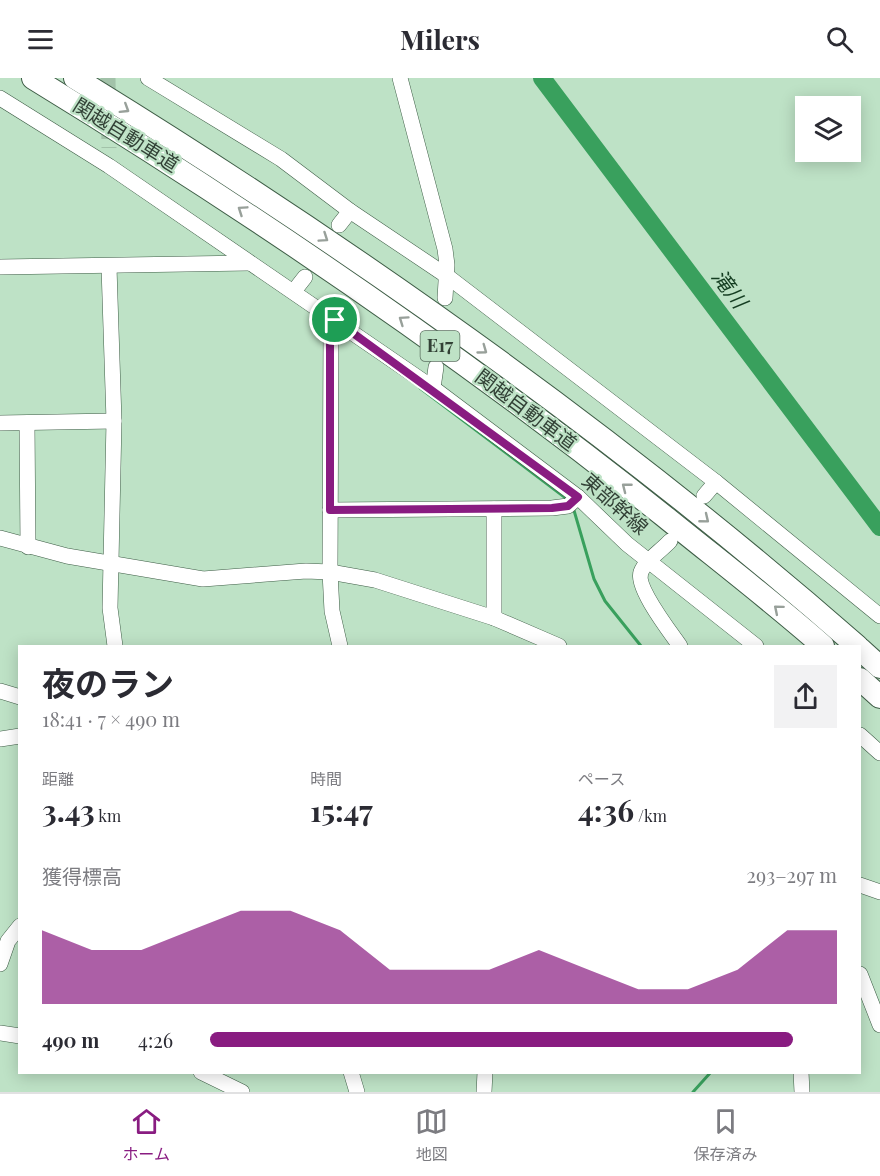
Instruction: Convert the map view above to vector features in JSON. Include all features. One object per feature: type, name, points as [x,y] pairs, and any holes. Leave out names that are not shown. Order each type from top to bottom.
[{"type":"highway","name":"関越自動車道","points":[[33,78],[168,161],[442,348],[633,492],[822,645]]},
{"type":"highway","name":"関越自動車道","points":[[75,78],[180,142],[332,243],[457,331],[643,470],[854,645]]},
{"type":"highway","name":"関越自動車道","points":[[861,651],[880,667]]},
{"type":"highway","points":[[861,679],[880,697]]},
{"type":"street","points":[[148,78],[281,159],[350,211],[447,276],[716,482],[880,616]]},
{"type":"street","points":[[400,78],[445,249],[447,276],[445,298]]},
{"type":"street","name":"東部幹線","points":[[0,98],[109,166],[433,388],[649,562],[641,572],[641,586],[679,645]]},
{"type":"street","points":[[109,148],[109,166]]},
{"type":"street","points":[[339,225],[350,211]]},
{"type":"street","points":[[0,267],[249,263]]},
{"type":"street","points":[[109,267],[114,421],[113,564],[110,608],[115,645]]},
{"type":"street","points":[[294,291],[305,277]]},
{"type":"street","points":[[335,320],[330,331],[330,572],[332,611],[339,645]]},
{"type":"street","points":[[433,388],[436,367]]},
{"type":"street","points":[[0,423],[114,421]]},
{"type":"street","points":[[27,423],[28,547]]},
{"type":"street","points":[[704,496],[716,482]]},
{"type":"street","points":[[330,510],[494,509],[573,501]]},
{"type":"street","points":[[494,509],[494,618]]},
{"type":"street","points":[[0,538],[28,547],[202,579],[283,572],[330,572],[375,580],[494,618],[557,645]]},
{"type":"street","points":[[670,541],[649,562],[755,645]]},
{"type":"street","points":[[0,691],[18,696]]},
{"type":"street","points":[[0,739],[18,736]]},
{"type":"street","points":[[861,736],[880,753]]},
{"type":"street","points":[[861,885],[880,892]]},
{"type":"street","points":[[0,964],[4,939],[18,928]]},
{"type":"street","points":[[861,977],[880,1025]]},
{"type":"street","points":[[0,1033],[18,1036]]},
{"type":"street","points":[[205,1074],[242,1092]]},
{"type":"street","points":[[352,1074],[357,1092]]},
{"type":"street","points":[[484,1074],[484,1092]]},
{"type":"street","points":[[801,1074],[802,1092]]},
{"type":"waterway","name":"滝川","points":[[542,78],[880,527]]},
{"type":"waterway","points":[[420,388],[567,499]]},
{"type":"waterway","points":[[573,507],[594,579],[605,601],[640,645]]},
{"type":"waterway","points":[[693,1092],[709,1074]]},
{"type":"tunnel","points":[[108,78],[109,148]]},
{"type":"route","points":[[335,320],[433,388],[578,497],[562,508],[330,510],[330,331],[335,320]]}]
